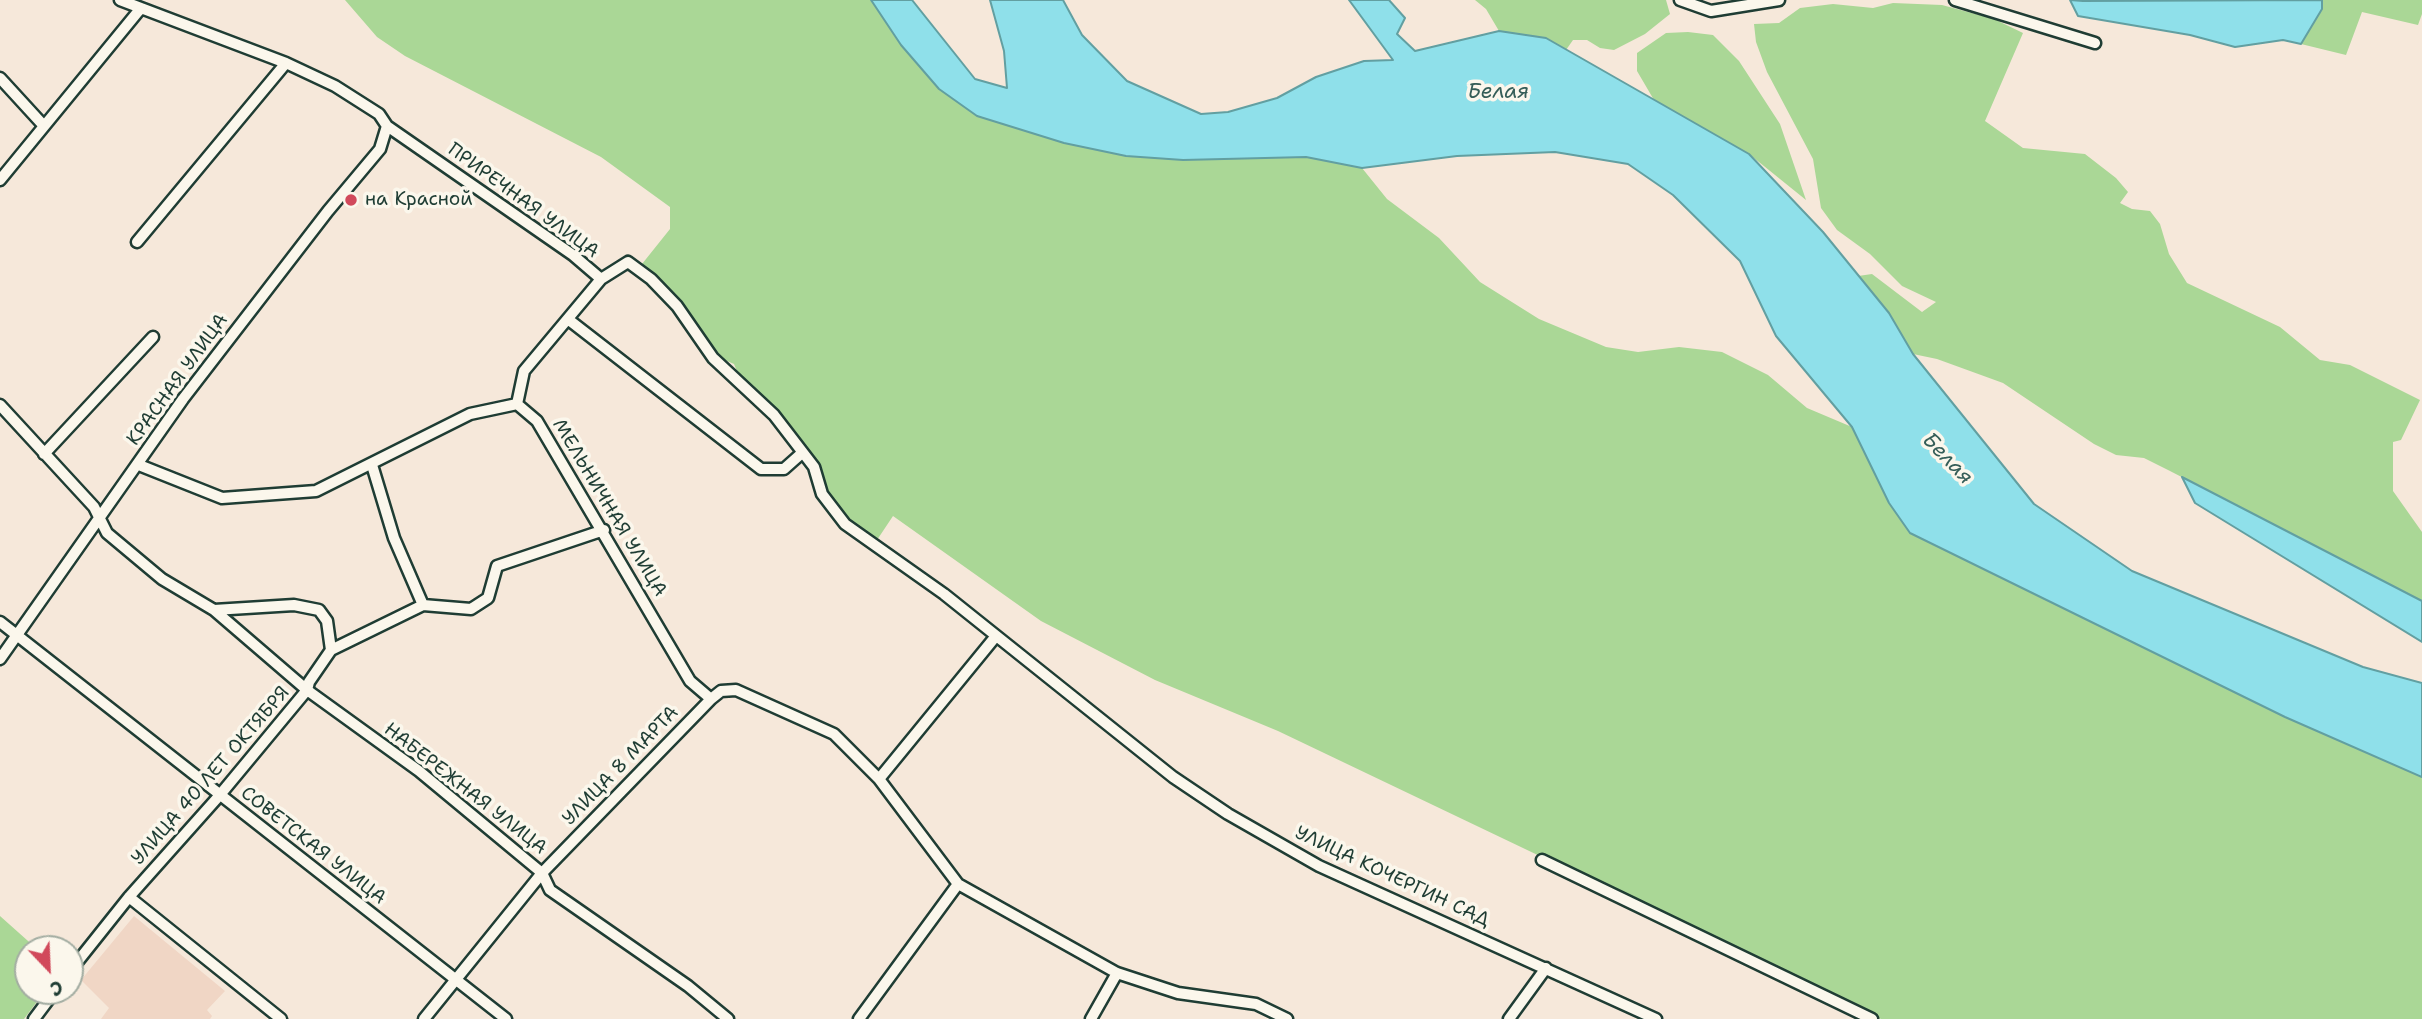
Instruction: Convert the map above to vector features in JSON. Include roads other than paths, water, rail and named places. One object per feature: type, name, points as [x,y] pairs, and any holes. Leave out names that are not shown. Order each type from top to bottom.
[{"type":"street","name":"ПРИРЕЧНАЯ УЛИЦА","points":[[120,0],[286,63],[335,86],[379,114],[387,126],[573,255],[601,279],[628,262],[651,279],[677,306],[713,358],[774,415],[814,467],[822,494],[845,524],[944,594],[996,636]]},
{"type":"street","points":[[1680,0],[1711,11],[1779,0]]},
{"type":"street","points":[[1955,0],[2095,43]]},
{"type":"street","points":[[0,180],[141,8]]},
{"type":"street","points":[[136,242],[286,63]]},
{"type":"street","points":[[0,78],[44,126]]},
{"type":"street","name":"КРАСНАЯ УЛИЦА","points":[[0,659],[231,335],[380,149],[387,126]]},
{"type":"street","points":[[139,465],[222,499],[316,491],[470,414],[517,404],[524,371],[601,279]]},
{"type":"street","points":[[569,320],[761,469],[784,469],[802,453]]},
{"type":"street","points":[[44,454],[153,337]]},
{"type":"street","name":"МЕЛЬНИЧНАЯ УЛИЦА","points":[[517,404],[537,421],[604,530],[690,681],[711,699]]},
{"type":"street","name":"НАБЕРЕЖНАЯ УЛИЦА","points":[[0,405],[94,507],[107,533],[162,579],[214,610],[307,691],[419,771],[542,873],[550,890],[688,986],[728,1019]]},
{"type":"street","points":[[372,465],[394,538],[422,605],[471,609],[488,598],[497,566],[604,530]]},
{"type":"street","points":[[214,610],[294,605],[319,610],[327,621],[331,650]]},
{"type":"street","name":"УЛИЦА 40 ЛЕТ ОКТЯБРЯ","points":[[84,953],[129,897],[307,691],[309,682],[331,650],[422,605]]},
{"type":"street","name":"СОВЕТСКАЯ УЛИЦА","points":[[0,622],[506,1019]]},
{"type":"street","points":[[879,779],[996,636]]},
{"type":"street","name":"УЛИЦА КОЧЕРГИН САД","points":[[996,636],[1173,777],[1228,814],[1319,866],[1656,1019]]},
{"type":"street","points":[[711,699],[721,691],[736,690],[834,734],[879,779],[958,884],[1117,973],[1178,993],[1256,1004],[1287,1019]]},
{"type":"street","name":"УЛИЦА 8 МАРТА","points":[[424,1019],[542,873],[711,699]]},
{"type":"street","points":[[1542,860],[1872,1019]]},
{"type":"street","points":[[859,1019],[958,884]]},
{"type":"street","points":[[129,897],[281,1019]]},
{"type":"street","points":[[1509,1019],[1546,968]]},
{"type":"street","points":[[1091,1019],[1117,973]]},
{"type":"water","name":"Белая","points":[[871,0],[912,0],[975,79],[1007,88],[1004,51],[990,0],[1063,0],[1082,35],[1127,81],[1201,114],[1228,112],[1277,98],[1316,77],[1364,61],[1393,60],[1349,0],[1389,0],[1405,18],[1397,34],[1415,51],[1499,31],[1546,38],[1749,154],[1823,232],[1889,313],[1913,354],[2034,504],[2132,571],[2363,667],[2422,683],[2422,777],[2285,717],[1910,533],[1889,503],[1852,427],[1776,336],[1740,261],[1673,195],[1628,164],[1555,152],[1457,156],[1362,168],[1306,157],[1183,160],[1126,156],[1064,143],[977,116],[939,89],[901,45]]},
{"type":"water","points":[[2070,0],[2322,0],[2322,9],[2301,44],[2283,40],[2235,47],[2190,35],[2078,16]]},
{"type":"water","points":[[2182,477],[2422,601],[2422,642],[2195,503]]},
{"type":"place","name":"на Красной","points":[[351,200]]}]
